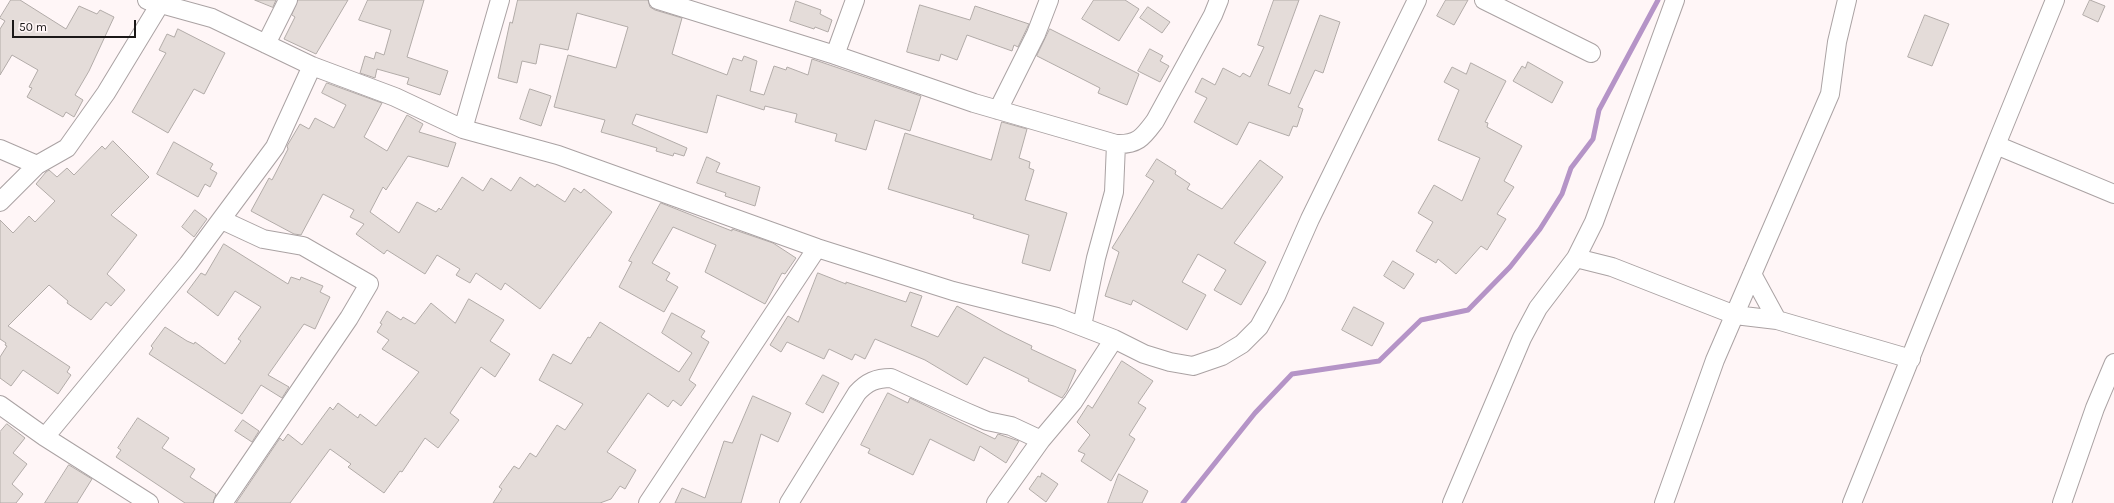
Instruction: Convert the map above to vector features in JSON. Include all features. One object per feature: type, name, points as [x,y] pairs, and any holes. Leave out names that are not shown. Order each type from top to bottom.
[{"type":"street","points":[[266,44],[288,0]]},
{"type":"street","points":[[463,129],[500,0]]},
{"type":"street","points":[[658,0],[689,5],[998,110],[1116,144],[1129,144],[1144,137],[1156,121],[1213,15],[1219,0]]},
{"type":"street","points":[[836,55],[856,0]]},
{"type":"street","points":[[998,110],[1036,34],[1049,0]]},
{"type":"street","points":[[0,202],[37,165],[67,148],[106,93],[154,2],[212,18],[312,66],[395,97],[463,129],[558,155],[817,248],[953,291],[1057,317],[1114,339],[1144,354],[1170,362],[1193,366],[1222,356],[1242,344],[1259,327],[1276,296],[1310,219],[1417,0]]},
{"type":"street","points":[[1484,0],[1591,53]]},
{"type":"street","points":[[1452,503],[1522,338],[1538,308],[1576,258],[1594,222],[1675,0]]},
{"type":"street","points":[[1664,503],[1715,360],[1830,94],[1837,42],[1847,0]]},
{"type":"street","points":[[1852,503],[2055,0]]},
{"type":"street","points":[[44,437],[222,220],[275,147],[312,66]]},
{"type":"street","points":[[1082,326],[1096,258],[1114,192],[1116,144]]},
{"type":"street","points":[[1996,145],[2114,194]]},
{"type":"street","points":[[0,149],[37,165]]},
{"type":"street","points":[[222,220],[263,239],[303,246],[369,284],[349,318],[223,503]]},
{"type":"street","points":[[648,503],[817,248]]},
{"type":"street","points":[[1576,258],[1612,267],[1735,315],[1777,320],[1911,359]]},
{"type":"street","points":[[1752,274],[1777,320]]},
{"type":"street","points":[[996,503],[1041,440],[1073,402],[1114,339]]},
{"type":"street","points":[[2062,503],[2095,408],[2114,363]]},
{"type":"street","points":[[789,503],[857,393],[864,384],[879,378],[891,378],[987,421],[1011,426],[1041,440]]},
{"type":"street","points":[[0,405],[44,437],[149,503]]},
{"type":"building","points":[[11,0],[20,0],[66,29],[79,6],[97,14],[100,10],[114,17],[89,71],[75,95],[83,100],[74,117],[66,112],[63,117],[27,97],[32,88],[29,87],[38,70],[12,55],[0,75],[0,29],[5,21],[0,18]]},
{"type":"building","points":[[255,0],[276,0],[273,7]]},
{"type":"building","points":[[298,0],[348,0],[316,54],[284,39],[295,17],[292,15]]},
{"type":"building","points":[[368,0],[424,0],[407,57],[448,71],[440,95],[407,84],[409,78],[377,69],[375,78],[360,73],[365,56],[374,59],[376,52],[384,55],[391,30],[359,20]]},
{"type":"building","points":[[518,0],[648,0],[650,7],[655,10],[682,18],[672,54],[727,75],[733,58],[742,61],[744,56],[757,61],[750,91],[764,95],[774,66],[786,70],[787,67],[808,75],[812,59],[921,96],[910,131],[875,120],[866,150],[835,141],[837,134],[795,122],[797,114],[765,106],[764,110],[717,95],[707,133],[636,114],[632,124],[687,148],[684,156],[674,153],[673,156],[656,151],[657,148],[601,132],[605,120],[554,107],[568,55],[616,68],[628,27],[577,13],[568,50],[540,44],[536,64],[522,61],[517,83],[498,78],[510,22],[512,23]]},
{"type":"building","points":[[1094,0],[1125,0],[1139,9],[1119,41],[1082,19]]},
{"type":"building","points":[[1274,0],[1299,0],[1268,85],[1290,94],[1320,15],[1340,22],[1323,73],[1315,70],[1298,107],[1303,109],[1297,127],[1293,126],[1289,136],[1249,122],[1237,145],[1194,122],[1207,98],[1195,92],[1202,78],[1215,85],[1223,68],[1240,77],[1243,73],[1250,77],[1264,47],[1258,45]]},
{"type":"building","points":[[1446,0],[1468,0],[1454,25],[1437,16]]},
{"type":"building","points":[[2090,0],[2105,6],[2098,22],[2083,15]]},
{"type":"building","points":[[796,1],[821,10],[820,14],[832,20],[828,32],[790,21]]},
{"type":"building","points":[[920,5],[970,20],[975,6],[1029,24],[1018,47],[1014,45],[1012,51],[967,35],[957,60],[941,54],[939,61],[907,52]]},
{"type":"building","points":[[1148,7],[1170,22],[1162,33],[1140,18]]},
{"type":"building","points":[[1925,15],[1949,24],[1932,66],[1908,57]]},
{"type":"building","points":[[178,29],[225,53],[204,94],[194,89],[168,133],[132,112],[166,53],[159,50],[167,34],[174,37]]},
{"type":"building","points":[[1050,29],[1139,74],[1127,105],[1098,93],[1100,88],[1037,56]]},
{"type":"building","points":[[1150,49],[1163,56],[1160,61],[1169,66],[1160,82],[1138,71]]},
{"type":"building","points":[[1528,62],[1563,82],[1552,103],[1513,81],[1522,66],[1525,68]]},
{"type":"building","points":[[1471,63],[1506,81],[1485,122],[1488,123],[1487,127],[1522,146],[1504,181],[1514,187],[1497,214],[1506,219],[1487,250],[1481,246],[1456,274],[1438,259],[1436,263],[1416,251],[1433,222],[1418,213],[1434,185],[1462,201],[1480,158],[1438,140],[1459,90],[1444,82],[1452,67],[1466,74]]},
{"type":"building","points":[[327,83],[382,103],[364,137],[387,151],[407,115],[423,124],[419,132],[456,143],[448,167],[408,156],[386,190],[383,187],[370,212],[399,233],[417,202],[436,212],[439,208],[441,210],[462,177],[483,191],[491,178],[511,191],[520,177],[535,187],[537,184],[565,202],[574,188],[581,193],[584,189],[612,212],[540,309],[505,283],[501,290],[476,273],[470,283],[456,275],[460,269],[437,255],[425,274],[387,250],[384,254],[356,234],[364,224],[350,217],[354,210],[323,194],[301,235],[294,234],[251,211],[269,178],[272,180],[288,149],[287,146],[300,124],[309,129],[315,118],[334,128],[346,105],[322,93]]},
{"type":"building","points":[[530,89],[551,96],[541,126],[520,119]]},
{"type":"building","points":[[1002,122],[1027,129],[1019,158],[1030,162],[1029,168],[1034,170],[1025,200],[1067,213],[1050,271],[1022,263],[1029,235],[973,218],[974,215],[888,189],[905,133],[991,160]]},
{"type":"building","points":[[113,141],[149,177],[111,215],[137,235],[107,274],[125,290],[111,306],[106,302],[91,320],[67,303],[68,301],[49,285],[8,326],[70,367],[67,372],[71,375],[58,394],[23,370],[11,386],[0,378],[0,357],[7,346],[5,345],[6,343],[0,339],[0,220],[13,233],[29,216],[35,222],[55,201],[36,184],[46,172],[49,170],[57,177],[67,168],[74,175],[102,146],[105,149]]},
{"type":"building","points":[[174,142],[213,164],[210,169],[217,173],[210,187],[205,184],[198,197],[157,174]]},
{"type":"building","points":[[707,157],[720,163],[716,172],[760,187],[755,206],[725,196],[726,193],[697,183]]},
{"type":"building","points":[[1157,159],[1176,171],[1175,174],[1190,184],[1187,189],[1222,209],[1260,160],[1283,177],[1234,243],[1266,262],[1241,305],[1214,290],[1226,270],[1198,254],[1182,282],[1206,295],[1187,330],[1133,300],[1131,305],[1105,296],[1119,252],[1112,248],[1154,181],[1146,176]]},
{"type":"building","points":[[661,203],[732,231],[732,229],[773,243],[796,258],[785,274],[782,273],[765,304],[705,272],[716,245],[673,227],[652,263],[670,273],[666,280],[678,287],[664,312],[619,287],[632,262],[629,261]]},
{"type":"building","points":[[195,210],[207,219],[194,237],[182,227]]},
{"type":"building","points":[[224,244],[288,284],[291,277],[300,280],[301,277],[323,286],[320,292],[330,297],[315,329],[304,324],[268,375],[289,387],[282,398],[261,385],[242,414],[149,354],[153,348],[151,346],[165,327],[187,341],[194,344],[195,342],[225,364],[241,341],[238,339],[261,307],[235,291],[218,316],[187,292],[201,273],[205,275]]},
{"type":"building","points":[[1393,261],[1414,274],[1404,289],[1384,276]]},
{"type":"building","points":[[818,273],[846,284],[846,282],[906,302],[910,292],[922,296],[911,326],[938,337],[957,306],[1005,333],[1032,346],[1031,349],[1076,370],[1067,391],[1062,398],[1028,381],[1029,379],[984,357],[967,385],[925,360],[875,339],[865,359],[855,354],[852,360],[829,349],[824,359],[787,342],[781,352],[770,345],[788,316],[798,322]]},
{"type":"building","points":[[469,299],[504,320],[490,341],[510,354],[495,377],[481,367],[450,413],[459,420],[438,448],[425,438],[402,472],[400,471],[384,493],[348,467],[351,464],[330,449],[290,503],[236,503],[280,438],[283,441],[288,434],[302,445],[330,407],[333,410],[338,403],[358,418],[360,414],[376,426],[419,372],[382,349],[389,340],[377,332],[387,311],[401,320],[403,317],[415,324],[431,303],[455,323]]},
{"type":"building","points":[[1354,307],[1384,323],[1372,346],[1342,330]]},
{"type":"building","points":[[672,313],[705,331],[701,337],[709,342],[689,380],[696,385],[681,406],[673,400],[668,407],[648,393],[607,452],[636,470],[625,489],[620,486],[611,499],[600,503],[493,503],[502,489],[499,487],[514,466],[519,469],[530,453],[536,457],[557,425],[565,430],[583,404],[539,380],[553,354],[571,364],[588,337],[590,338],[600,322],[679,372],[692,353],[662,333]]},
{"type":"building","points":[[1122,361],[1153,381],[1138,403],[1146,408],[1129,435],[1135,439],[1111,481],[1081,461],[1085,454],[1078,451],[1090,435],[1077,422],[1088,405],[1092,408]]},
{"type":"building","points":[[823,375],[839,383],[823,413],[806,404]]},
{"type":"building","points":[[888,393],[908,403],[910,398],[995,439],[998,434],[1019,441],[1006,463],[980,446],[974,461],[930,439],[913,475],[868,453],[870,449],[861,445]]},
{"type":"building","points":[[753,396],[791,413],[778,442],[761,434],[741,503],[675,503],[682,488],[705,498],[724,441],[732,443]]},
{"type":"building","points":[[138,418],[169,438],[162,448],[195,469],[190,477],[216,494],[213,503],[185,503],[116,457],[121,450],[118,448]]},
{"type":"building","points":[[243,420],[259,431],[252,442],[235,431]]},
{"type":"building","points":[[7,424],[25,438],[13,453],[27,464],[12,484],[23,494],[16,503],[0,503],[0,432]]},
{"type":"building","points":[[69,465],[92,479],[77,503],[45,503]]},
{"type":"building","points":[[1042,473],[1058,484],[1046,502],[1029,489],[1038,476],[1040,477]]},
{"type":"building","points":[[1119,474],[1148,491],[1142,503],[1108,503]]},
{"type":"waterway","points":[[1183,503],[1255,413],[1292,374],[1379,361],[1421,320],[1468,310],[1510,267],[1540,229],[1562,194],[1571,168],[1593,139],[1599,110],[1658,0]]}]
